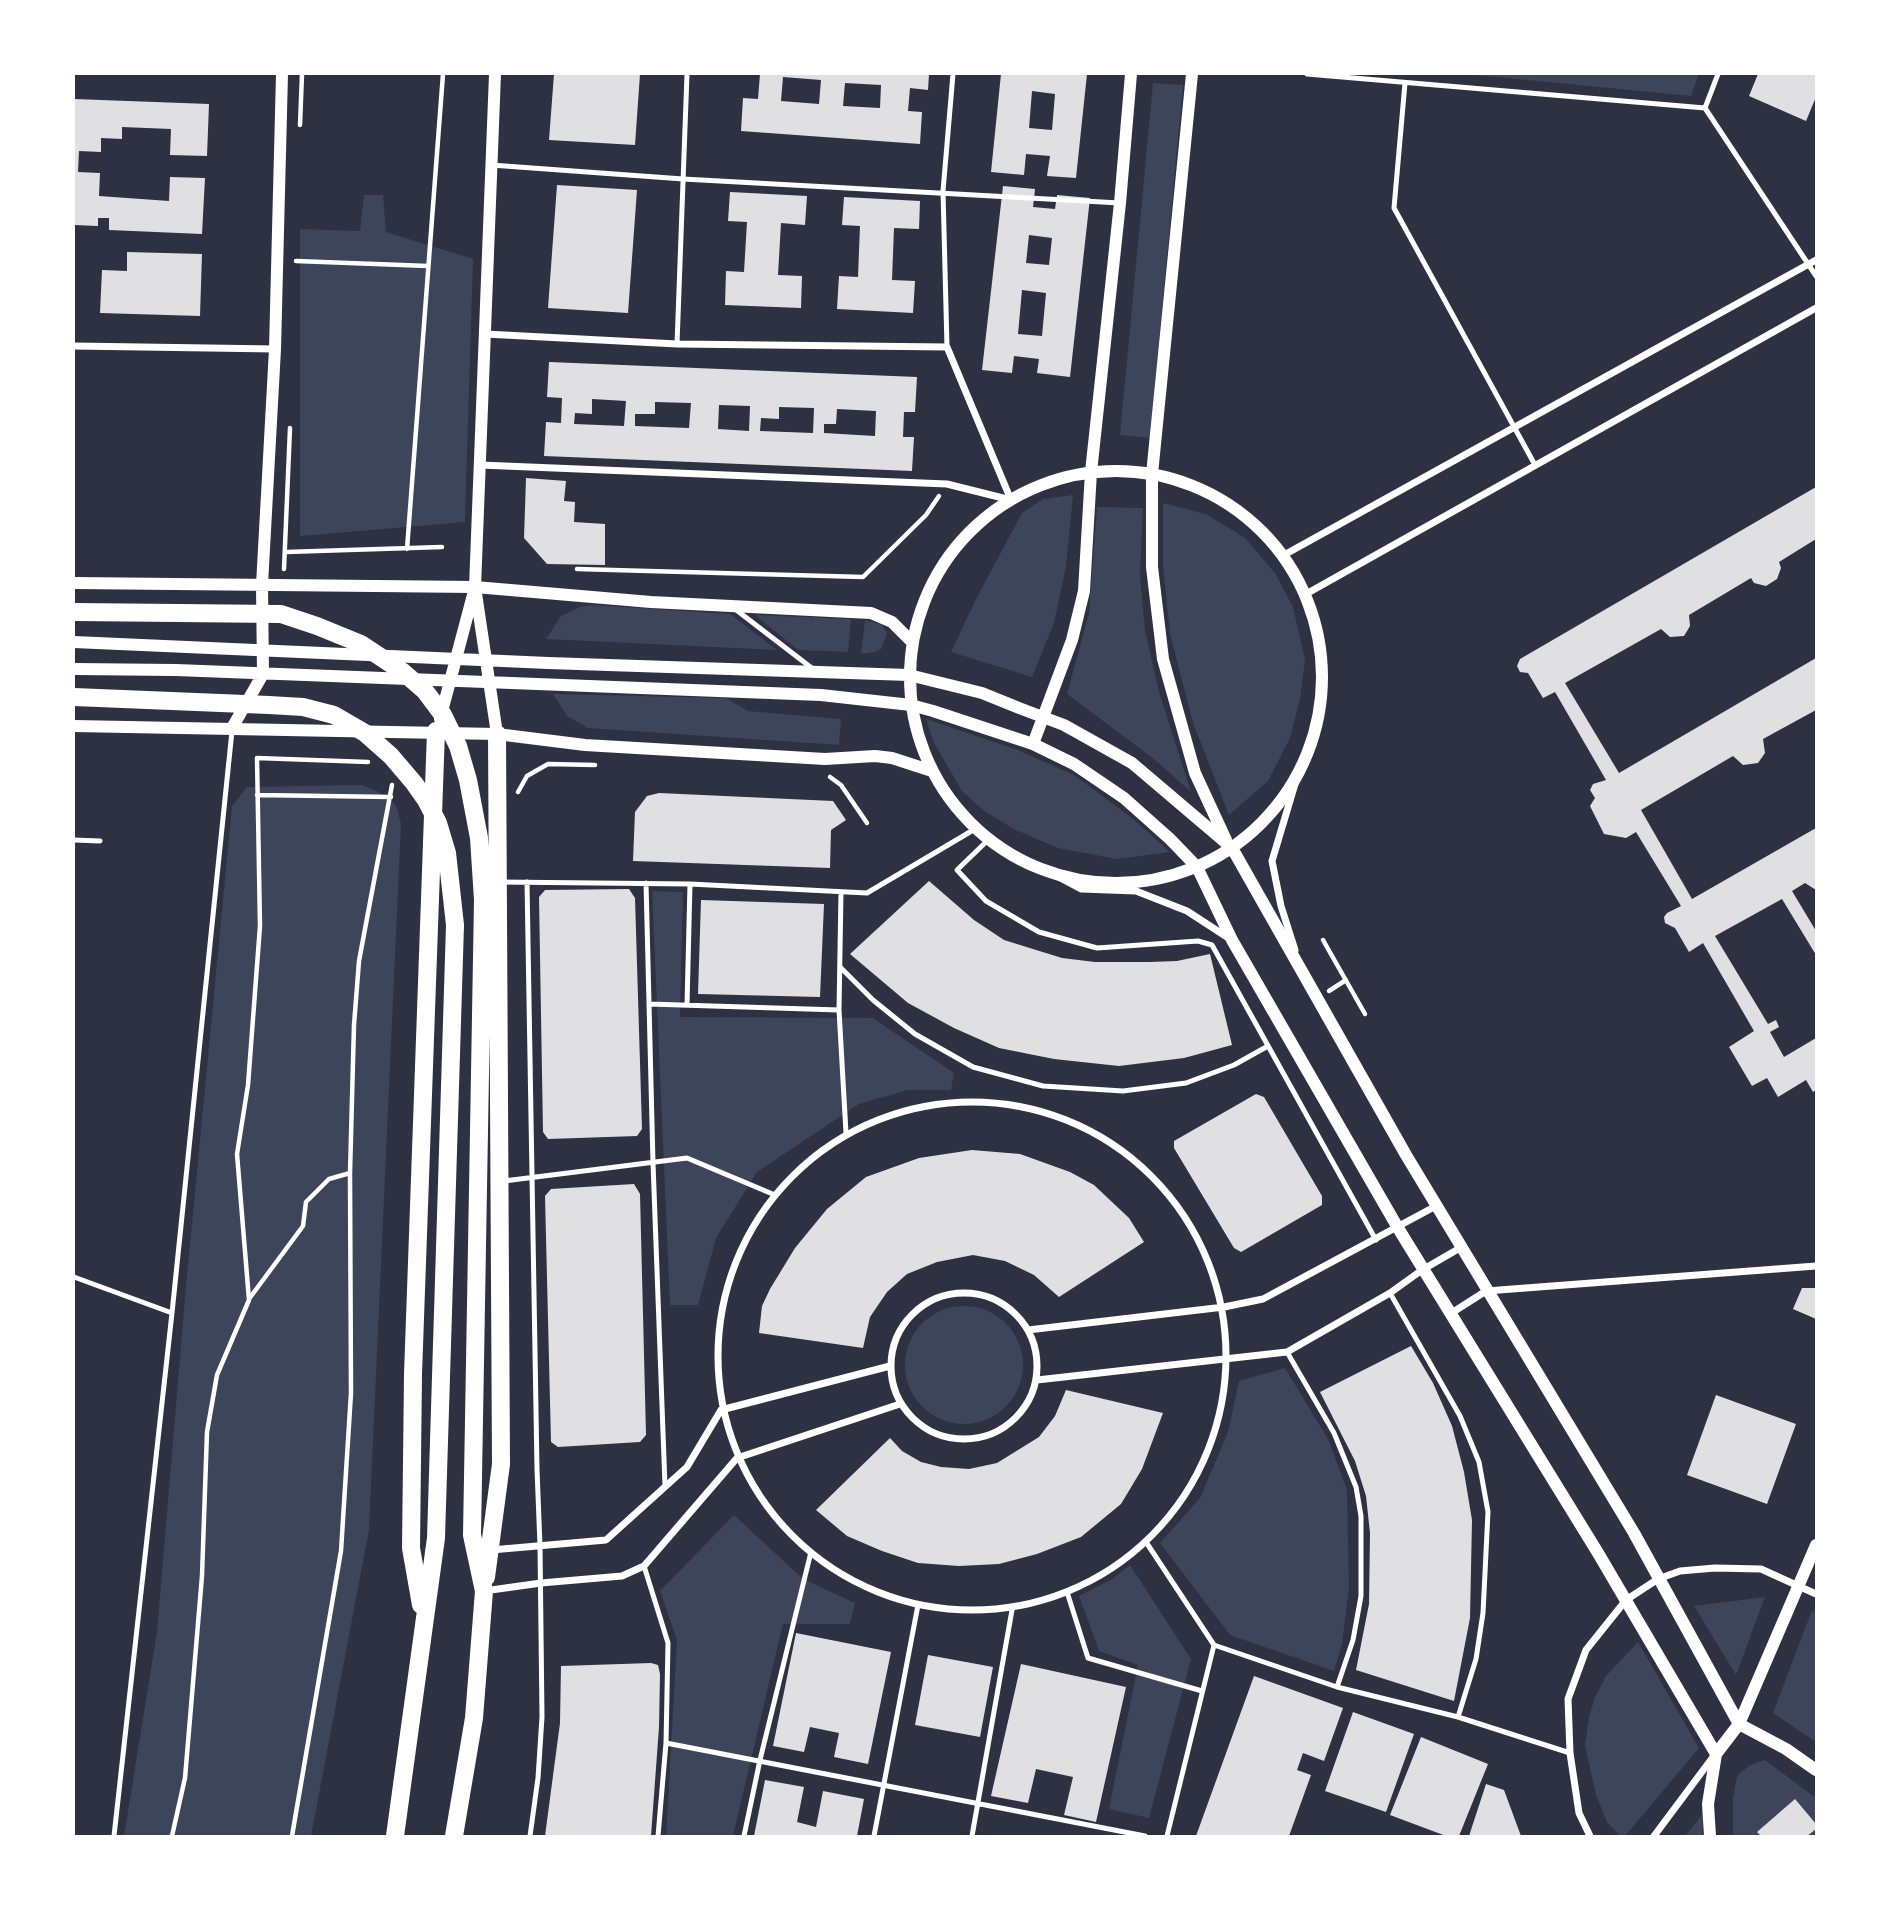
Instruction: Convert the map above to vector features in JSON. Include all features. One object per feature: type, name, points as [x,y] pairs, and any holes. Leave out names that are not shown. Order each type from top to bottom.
[{"type":"main road","points":[[74,612],[281,614],[317,626],[361,644],[410,678],[425,691],[443,715],[458,746],[468,780],[479,838],[483,900],[479,1545],[484,1591],[474,1718],[454,1836]]},
{"type":"main road","points":[[74,697],[303,707],[334,715],[365,733],[391,756],[426,800],[438,823],[447,853],[455,925],[436,1538],[395,1836]]},
{"type":"main road","points":[[425,1622],[411,1548],[412,1442],[436,732]]},
{"type":"main road","points":[[479,1545],[501,1464],[497,734]]},
{"type":"street","points":[[232,728],[262,674],[262,585],[275,349],[282,74]]},
{"type":"street","points":[[495,74],[475,587],[497,734]]},
{"type":"street","points":[[1033,744],[1045,718],[1072,640],[1084,590],[1091,472],[1131,74]]},
{"type":"street","points":[[1192,74],[1152,474],[1152,567],[1163,659],[1195,772],[1229,846],[1460,1248],[1634,1534],[1739,1724],[1786,1749],[1816,1770]]},
{"type":"street","points":[[1284,555],[1813,262]]},
{"type":"street","points":[[1306,594],[1816,308]]},
{"type":"street","points":[[485,334],[677,344],[947,347],[1011,500]]},
{"type":"street","points":[[74,346],[275,349]]},
{"type":"street","points":[[480,465],[947,484],[1011,500]]},
{"type":"street","points":[[1232,940],[1187,911],[1136,891],[1081,890],[988,840],[951,802],[922,750],[912,705],[909,675],[913,643],[922,608],[943,566],[982,521],[1011,500],[1049,482],[1091,472],[1152,474],[1203,489],[1248,517],[1284,555],[1306,594],[1318,629],[1323,666],[1322,704],[1313,740],[1298,774],[1272,861],[1281,906],[1301,970]]},
{"type":"street","points":[[74,583],[475,587],[733,607],[871,613],[892,622],[913,643]]},
{"type":"street","points":[[436,732],[475,587]]},
{"type":"street","points":[[74,642],[909,675],[982,693],[1064,725],[1132,763],[1229,846]]},
{"type":"street","points":[[74,669],[821,695],[912,705],[1033,744],[1074,764],[1124,798],[1197,867],[1232,940],[1422,1270],[1626,1600],[1716,1754],[1709,1804],[1710,1836]]},
{"type":"street","points":[[74,726],[497,734],[585,745],[825,759],[892,758],[932,771]]},
{"type":"street","points":[[1051,873],[1100,883],[1149,881],[1197,867],[1258,827],[1280,802],[1298,774]]},
{"type":"street","points":[[1002,1101],[1080,1123],[1147,1167],[1197,1231],[1224,1307],[1228,1360],[1218,1427],[1189,1489],[1146,1542],[1109,1570],[1067,1592],[1012,1610],[971,1611],[918,1605],[858,1585],[831,1569],[766,1508],[737,1458],[722,1410],[717,1330],[738,1252],[782,1184],[846,1133],[922,1105],[1002,1101]]},
{"type":"street","points":[[1028,1329],[1224,1307],[1263,1299],[1436,1206]]},
{"type":"street","points":[[1037,1380],[1287,1352],[1390,1293],[1460,1248]]},
{"type":"street","points":[[1450,1314],[1486,1291],[1816,1266]]},
{"type":"street","points":[[969,1292],[993,1298],[1013,1311],[1028,1329],[1038,1363],[1037,1380],[1028,1404],[1011,1423],[989,1436],[963,1440],[938,1436],[916,1423],[900,1404],[892,1386],[890,1366],[894,1343],[905,1321],[923,1305],[945,1294],[969,1292]]},
{"type":"street","points":[[479,1545],[540,1546],[606,1540],[687,1466],[722,1410],[890,1366]]},
{"type":"street","points":[[484,1591],[622,1576],[643,1566],[737,1458],[900,1404]]},
{"type":"street","points":[[1654,1836],[1739,1724],[1816,1545]]},
{"type":"street","points":[[1590,1836],[1579,1813],[1570,1753],[1568,1699],[1586,1650],[1626,1600],[1658,1578],[1680,1571],[1715,1568],[1761,1569],[1816,1594]]},
{"type":"lane","points":[[677,344],[687,74]]},
{"type":"lane","points":[[947,347],[943,191],[953,74]]},
{"type":"lane","points":[[1307,74],[1705,108]]},
{"type":"lane","points":[[1705,108],[1718,74]]},
{"type":"lane","points":[[1405,83],[1394,208],[1535,466]]},
{"type":"lane","points":[[1705,108],[1813,262],[1816,276]]},
{"type":"lane","points":[[491,165],[683,179],[943,191],[1120,203]]},
{"type":"lane","points":[[733,607],[819,673]]},
{"type":"lane","points":[[114,1836],[172,1314],[232,728]]},
{"type":"lane","points":[[498,882],[690,884],[867,893],[975,828]]},
{"type":"lane","points":[[74,840],[100,841]]},
{"type":"lane","points":[[988,840],[957,870],[986,901],[1039,932],[1097,948],[1198,941],[1212,945],[1376,1240]]},
{"type":"lane","points":[[527,882],[542,1717],[538,1778],[530,1836]]},
{"type":"lane","points":[[646,883],[665,1486]]},
{"type":"lane","points":[[687,1005],[690,884]]},
{"type":"lane","points":[[841,892],[839,1010],[846,1133]]},
{"type":"lane","points":[[840,967],[873,1000],[915,1034],[973,1067],[1043,1086],[1123,1091],[1186,1083],[1234,1065],[1268,1046]]},
{"type":"lane","points":[[649,1004],[839,1010]]},
{"type":"lane","points":[[500,1182],[687,1158],[775,1195]]},
{"type":"lane","points":[[74,1277],[172,1314]]},
{"type":"lane","points":[[1390,1293],[1460,1416],[1479,1462],[1488,1512],[1481,1625],[1476,1659],[1458,1717]]},
{"type":"lane","points":[[1287,1352],[1334,1433],[1356,1487],[1361,1516],[1361,1595],[1353,1640],[1337,1687]]},
{"type":"lane","points":[[1146,1542],[1214,1645],[1337,1687],[1458,1717],[1570,1753]]},
{"type":"lane","points":[[744,1836],[811,1552]]},
{"type":"lane","points":[[643,1566],[668,1643],[666,1743],[658,1836]]},
{"type":"lane","points":[[1067,1592],[1088,1658],[1202,1691]]},
{"type":"lane","points":[[874,1836],[918,1605]]},
{"type":"lane","points":[[972,1836],[1012,1610]]},
{"type":"lane","points":[[1167,1836],[1214,1645]]},
{"type":"lane","points":[[666,1743],[1145,1836]]},
{"type":"path","points":[[407,549],[443,74]]},
{"type":"path","points":[[296,261],[428,266]]},
{"type":"path","points":[[577,569],[863,577],[926,515],[947,484]]},
{"type":"path","points":[[286,552],[442,547]]},
{"type":"path","points":[[249,1300],[237,1154],[248,1084],[261,926],[257,758],[379,762]]},
{"type":"path","points":[[513,802],[527,776],[548,764],[597,765]]},
{"type":"path","points":[[292,1836],[341,1550],[351,1393],[350,1173],[354,1025],[359,961],[391,797],[392,775]]},
{"type":"path","points":[[824,775],[841,785],[867,823]]},
{"type":"path","points":[[257,795],[391,797]]},
{"type":"path","points":[[1323,940],[1365,1014]]},
{"type":"path","points":[[172,1836],[185,1778],[202,1576],[207,1433],[217,1375],[249,1300],[303,1226],[306,1202],[329,1179],[350,1173]]},
{"type":"shaded area","points":[[1466,74],[1699,74],[1691,96]]},
{"type":"shaded area","points":[[1153,83],[1183,85],[1150,438],[1120,435]]},
{"type":"shaded area","points":[[364,195],[383,195],[386,232],[473,259],[465,522],[300,536],[300,229],[360,231]]},
{"type":"shaded area","points":[[1073,495],[1066,567],[1054,623],[1032,677],[951,652],[1022,513],[1043,499]]},
{"type":"shaded area","points":[[1163,503],[1206,514],[1245,538],[1275,573],[1293,607],[1305,660],[1300,699],[1290,738],[1268,781],[1229,815],[1193,723],[1170,634],[1163,567]]},
{"type":"shaded area","points":[[1097,507],[1143,508],[1140,577],[1145,630],[1159,692],[1191,792],[1154,759],[1067,694],[1089,613]]},
{"type":"shaded area","points":[[592,605],[730,614],[777,650],[546,639],[561,616],[580,607]]},
{"type":"shaded area","points":[[755,615],[851,619],[848,652],[798,650]]},
{"type":"shaded area","points":[[865,620],[882,625],[887,634],[881,649],[861,654]]},
{"type":"shaded area","points":[[553,694],[726,698],[748,711],[841,719],[839,745],[588,728],[567,716]]},
{"type":"shaded area","points":[[926,719],[1018,750],[1074,775],[1132,818],[1170,852],[1117,859],[1058,848],[1014,829],[984,811],[962,791],[934,743]]},
{"type":"shaded area","points":[[362,785],[377,791],[396,805],[401,824],[369,1530],[311,1836],[124,1836],[157,1632],[186,1286],[232,806],[247,787]]},
{"type":"shaded area","points":[[652,891],[683,892],[680,1017],[873,1018],[954,1073],[951,1090],[908,1090],[859,1104],[757,1172],[716,1238],[698,1305],[670,1305]]},
{"type":"shaded area","points":[[964,1306],[987,1311],[1006,1323],[1018,1342],[1023,1365],[1018,1388],[1006,1407],[987,1419],[964,1424],[941,1419],[922,1407],[910,1388],[905,1365],[910,1342],[922,1323],[941,1311]]},
{"type":"shaded area","points":[[1285,1368],[1328,1439],[1347,1490],[1349,1588],[1342,1644],[1334,1671],[1230,1635],[1160,1543],[1200,1498],[1228,1432],[1239,1381]]},
{"type":"shaded area","points":[[734,1515],[803,1579],[855,1603],[850,1624],[783,1624],[733,1836],[666,1836],[677,1640],[660,1591]]},
{"type":"shaded area","points":[[1130,1565],[1191,1659],[1149,1818],[1109,1809],[1138,1665],[1099,1651],[1079,1596],[1111,1580]]},
{"type":"shaded area","points":[[1765,1597],[1736,1675],[1694,1606]]},
{"type":"shaded area","points":[[1812,1610],[1816,1614],[1816,1742],[1773,1713]]},
{"type":"shaded area","points":[[1638,1642],[1699,1748],[1625,1836],[1620,1836],[1607,1822],[1596,1795],[1585,1746],[1595,1697],[1606,1676]]},
{"type":"shaded area","points":[[1765,1760],[1816,1798],[1816,1836],[1733,1836],[1733,1799],[1737,1776],[1750,1765]]},
{"type":"shaded area","points":[[1703,1814],[1702,1836],[1685,1836]]},
{"type":"building","points":[[554,74],[640,74],[635,145],[549,140]]},
{"type":"building","points":[[760,74],[929,74],[928,90],[910,88],[908,111],[922,112],[920,144],[741,131],[743,98],[758,99]],"holes":[[[783,77],[821,80],[819,104],[781,101]],[[845,83],[881,85],[880,108],[843,106]]]},
{"type":"building","points":[[1001,74],[1087,74],[1076,178],[1047,176],[1050,156],[1026,154],[1024,175],[991,172]],"holes":[[[1032,91],[1055,94],[1052,130],[1029,128]]]},
{"type":"building","points":[[1758,74],[1816,74],[1816,97],[1806,121],[1749,96]]},
{"type":"building","points":[[74,99],[209,104],[207,156],[170,155],[171,129],[122,127],[122,139],[101,138],[101,152],[79,151],[78,172],[100,173],[99,196],[169,201],[170,177],[205,178],[202,234],[109,230],[109,218],[98,218],[98,226],[74,225]]},
{"type":"building","points":[[557,185],[637,190],[628,313],[548,308]]},
{"type":"building","points":[[1003,186],[1035,189],[1033,207],[1055,209],[1057,195],[1090,198],[1070,377],[1037,373],[1039,359],[1014,356],[1012,373],[982,370]],"holes":[[[1029,235],[1052,238],[1049,265],[1026,263]],[[1022,290],[1046,293],[1042,336],[1018,334]]]},
{"type":"building","points":[[730,192],[807,196],[805,225],[781,223],[778,275],[802,276],[801,308],[725,305],[726,271],[744,272],[747,222],[728,221]]},
{"type":"building","points":[[844,197],[920,201],[919,229],[894,228],[892,280],[915,281],[913,313],[837,309],[839,276],[858,277],[860,226],[842,225]]},
{"type":"building","points":[[127,252],[202,254],[200,316],[100,313],[102,270],[127,271]]},
{"type":"building","points":[[549,362],[917,377],[915,412],[904,412],[903,437],[914,437],[912,471],[544,456],[546,422],[561,423],[562,398],[547,397]],"holes":[[[592,399],[626,401],[624,426],[574,424],[575,413],[592,414]],[[655,402],[691,403],[689,428],[635,426],[635,414],[655,414]],[[719,405],[750,406],[749,431],[718,429]],[[779,407],[814,408],[813,433],[760,431],[761,418],[779,419]],[[837,409],[876,411],[875,436],[824,433],[824,424],[836,424]]]},
{"type":"building","points":[[526,478],[566,481],[564,501],[575,502],[574,522],[605,524],[605,565],[547,564],[524,538]]},
{"type":"building","points":[[1816,487],[1816,539],[1779,562],[1781,568],[1777,579],[1766,586],[1754,583],[1751,578],[1689,615],[1690,626],[1684,636],[1670,637],[1661,629],[1565,683],[1619,773],[1816,658],[1816,710],[1763,739],[1765,753],[1758,763],[1743,765],[1733,756],[1641,810],[1692,899],[1816,828],[1816,890],[1805,883],[1792,891],[1816,931],[1816,955],[1782,899],[1715,936],[1768,1024],[1776,1020],[1779,1027],[1770,1032],[1784,1057],[1816,1038],[1816,1090],[1813,1092],[1806,1080],[1778,1097],[1767,1078],[1752,1086],[1729,1047],[1754,1031],[1703,943],[1689,952],[1675,928],[1665,923],[1664,917],[1667,913],[1681,906],[1636,832],[1626,838],[1604,834],[1590,806],[1595,798],[1590,790],[1593,784],[1606,780],[1555,692],[1543,698],[1528,673],[1520,672],[1517,666],[1520,659]]},
{"type":"building","points":[[659,793],[833,801],[846,820],[831,830],[830,868],[633,861],[635,812],[647,796]]},
{"type":"building","points":[[929,881],[974,920],[1004,940],[1062,958],[1095,962],[1150,962],[1177,961],[1210,954],[1232,1045],[1184,1058],[1119,1066],[1054,1059],[999,1048],[954,1028],[908,1003],[850,954]]},
{"type":"building","points":[[629,889],[635,898],[642,1129],[637,1136],[548,1139],[543,1132],[539,897],[545,890]]},
{"type":"building","points":[[701,900],[824,904],[820,997],[698,994]]},
{"type":"building","points":[[1256,1094],[1264,1097],[1322,1196],[1322,1205],[1241,1252],[1234,1248],[1174,1148],[1174,1141]]},
{"type":"building","points":[[972,1150],[1020,1154],[1070,1172],[1094,1185],[1129,1218],[1144,1242],[1059,1297],[1034,1275],[1005,1261],[973,1255],[937,1262],[907,1274],[887,1292],[870,1317],[863,1348],[759,1333],[762,1306],[770,1289],[795,1248],[827,1209],[866,1177],[919,1158]]},
{"type":"building","points":[[634,1184],[640,1194],[646,1435],[640,1442],[558,1447],[551,1442],[545,1196],[551,1189]]},
{"type":"building","points":[[1802,1288],[1816,1288],[1816,1319],[1793,1309]]},
{"type":"building","points":[[1411,1346],[1433,1383],[1452,1426],[1464,1472],[1472,1520],[1470,1618],[1454,1701],[1356,1670],[1369,1604],[1370,1533],[1366,1496],[1355,1461],[1320,1392]]},
{"type":"building","points":[[1066,1390],[1163,1413],[1142,1469],[1121,1504],[1081,1537],[1037,1554],[999,1564],[959,1566],[918,1563],[847,1536],[816,1510],[890,1438],[902,1451],[921,1462],[941,1467],[969,1469],[997,1463],[1039,1437],[1055,1416]]},
{"type":"building","points":[[1716,1395],[1796,1424],[1767,1504],[1687,1475]]},
{"type":"building","points":[[796,1633],[891,1652],[868,1764],[834,1757],[839,1733],[810,1727],[804,1752],[773,1746]]},
{"type":"building","points":[[928,1655],[993,1667],[980,1737],[915,1725]]},
{"type":"building","points":[[1021,1664],[1126,1687],[1096,1822],[1064,1815],[1073,1777],[1036,1769],[1028,1803],[991,1796]]},
{"type":"building","points":[[658,1665],[660,1674],[651,1836],[545,1836],[560,1723],[561,1666]]},
{"type":"building","points":[[1254,1676],[1343,1708],[1324,1761],[1303,1753],[1297,1770],[1311,1775],[1289,1836],[1196,1836]]},
{"type":"building","points":[[1353,1712],[1414,1734],[1386,1812],[1325,1791]]},
{"type":"building","points":[[1421,1737],[1488,1764],[1459,1836],[1446,1836],[1390,1815]]},
{"type":"building","points":[[765,1780],[804,1787],[797,1822],[816,1827],[823,1791],[864,1799],[857,1836],[754,1836]]},
{"type":"building","points":[[1486,1784],[1504,1790],[1521,1836],[1469,1836]]},
{"type":"building","points":[[1795,1799],[1816,1824],[1816,1829],[1807,1836],[1761,1836],[1757,1832]]}]
